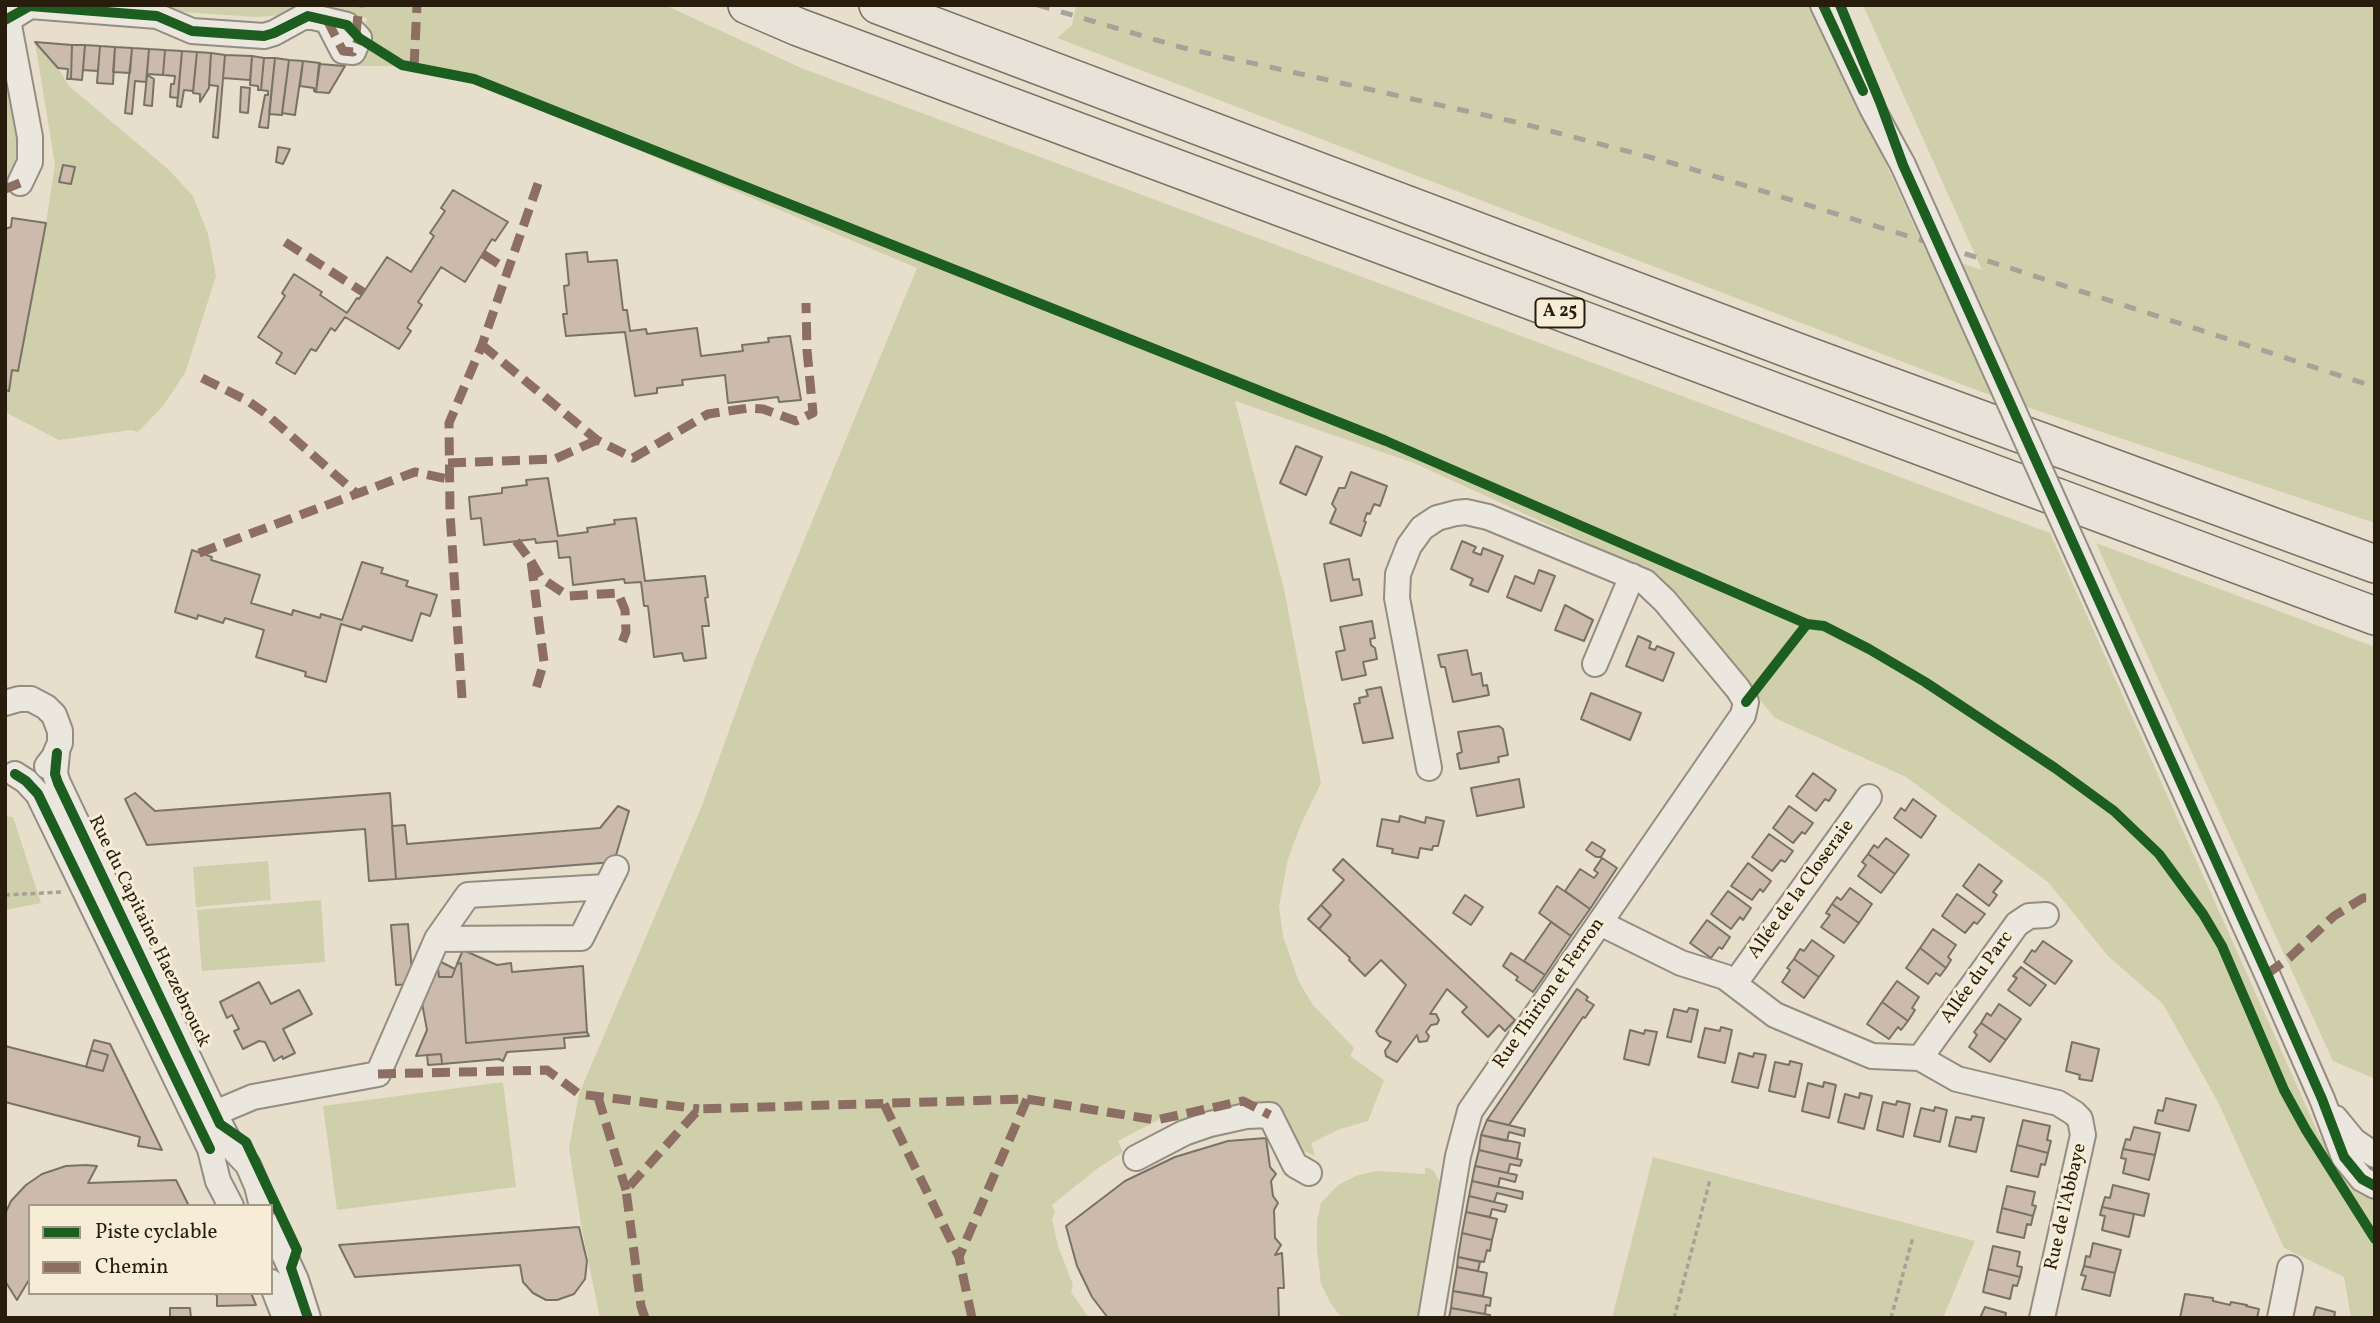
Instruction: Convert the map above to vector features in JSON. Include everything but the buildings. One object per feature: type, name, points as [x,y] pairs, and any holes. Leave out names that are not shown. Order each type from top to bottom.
[{"type":"highway","name":"A 25","points":[[747,5],[883,59],[2375,616]]},
{"type":"highway","name":"A 25","points":[[878,5],[1775,344],[2375,564]]},
{"type":"street","points":[[1823,5],[1872,108],[1903,165]]},
{"type":"street","points":[[1840,5],[1903,165],[2322,1099],[2344,1157],[2362,1178],[2375,1186]]},
{"type":"street","points":[[20,183],[30,162],[30,137],[7,20],[30,6],[157,16],[192,31],[264,36],[303,17],[327,20]]},
{"type":"street","points":[[1429,768],[1396,585],[1404,555],[1422,528],[1446,515],[1466,512],[1476,514],[1632,576],[1595,664]]},
{"type":"street","name":"Rue Thirion et Ferron","points":[[1431,1318],[1458,1156],[1470,1111],[1743,715],[1746,702],[1732,681],[1665,601],[1645,582],[1632,576]]},
{"type":"street","name":"Rue du Capitaine Haezebrouck","points":[[5,703],[25,698],[46,707],[54,715],[61,737],[55,774],[58,783],[215,1113],[233,1149],[248,1165],[262,1204]]},
{"type":"street","points":[[10,773],[30,774],[40,771],[57,753]]},
{"type":"street","name":"Rue du Capitaine Haezebrouck","points":[[10,773],[26,781],[38,794],[210,1149],[218,1181],[230,1204]]},
{"type":"street","name":"Allée de la Closeraie","points":[[1735,983],[1869,797]]},
{"type":"street","points":[[215,1113],[253,1097],[378,1074],[437,939],[468,895],[611,878],[581,938],[437,939]]},
{"type":"street","name":"Allée du Parc","points":[[1920,1058],[2017,924],[2029,916],[2046,915]]},
{"type":"street","name":"Rue de l'Abbaye","points":[[1600,923],[1681,963],[1717,974],[1735,983],[1775,1014],[1872,1056],[1920,1058],[1957,1079],[2068,1107],[2080,1119],[2083,1135],[2042,1318]]},
{"type":"street","points":[[2322,1099],[2345,1131],[2375,1156]]},
{"type":"street","points":[[1136,1158],[1184,1133],[1210,1124],[1246,1116],[1270,1115],[1295,1165],[1309,1173]]},
{"type":"street","points":[[273,1240],[285,1318]]},
{"type":"street","points":[[2280,1318],[2290,1268]]},
{"type":"street","points":[[278,1276],[308,1318]]},
{"type":"path","points":[[5,895],[84,891]]},
{"type":"path","points":[[1674,1318],[1710,1180]]},
{"type":"path","points":[[1891,1318],[1913,1237]]},
{"type":"green space","points":[[72,5],[665,5],[801,68],[2050,533],[2319,1135],[2347,1177],[2375,1200],[2375,1318],[2351,1318],[2344,1277],[2284,1248],[2218,1102],[2163,1004],[2108,956],[2049,883],[1906,777],[1775,718],[1651,572],[1414,463],[1235,401],[1284,589],[1321,783],[1288,859],[1279,906],[1283,936],[1299,982],[1313,1005],[1354,1048],[1350,1056],[1384,1080],[1368,1121],[1340,1129],[1311,1143],[1315,1156],[1297,1148],[1279,1104],[1177,1124],[1169,1114],[1118,1141],[1123,1152],[1098,1168],[1052,1205],[1058,1246],[1073,1285],[1071,1292],[1089,1318],[600,1318],[569,1148],[579,1094],[701,808],[755,659],[917,268],[473,80],[403,66],[353,66],[367,18],[310,8],[283,15],[256,17]]},
{"type":"green space","points":[[1076,5],[1814,5],[1926,252],[1982,270],[1863,5],[2375,5],[2375,523],[1979,391],[1057,38],[1072,25]]},
{"type":"green space","points":[[5,31],[22,154],[13,178],[5,182]]},
{"type":"green space","points":[[35,42],[58,68],[69,86],[169,170],[193,196],[208,234],[216,276],[185,373],[163,406],[138,432],[131,430],[59,440],[5,412],[5,398],[12,370],[18,370],[55,165]]},
{"type":"green space","points":[[2096,543],[2375,647],[2375,1079],[2333,1061]]},
{"type":"green space","points":[[5,816],[13,817],[41,903],[5,910]]},
{"type":"green space","points":[[268,861],[271,900],[196,907],[193,867]]},
{"type":"green space","points":[[321,900],[325,962],[202,971],[197,910]]},
{"type":"green space","points":[[503,1082],[516,1187],[337,1210],[323,1106]]},
{"type":"green space","points":[[1653,1157],[1975,1241],[1943,1318],[1612,1318]]},
{"type":"green space","points":[[1425,1167],[1433,1170],[1442,1186],[1420,1318],[1342,1318],[1321,1284],[1317,1220],[1321,1203],[1338,1185],[1358,1175],[1377,1171],[1425,1174]]},
{"type":"railway","points":[[1038,5],[1180,47],[1520,123],[1672,163],[1982,259],[2375,387]]},
{"type":"marked path","points":[[356,34],[359,5]]},
{"type":"marked path","points":[[414,67],[417,5]]},
{"type":"marked path","points":[[327,20],[343,51],[353,52],[359,38]]},
{"type":"marked path","points":[[462,698],[450,513],[449,423],[482,345],[540,178]]},
{"type":"marked path","points":[[5,189],[20,183]]},
{"type":"marked path","points":[[285,242],[363,292]]},
{"type":"marked path","points":[[483,254],[508,270]]},
{"type":"marked path","points":[[482,345],[597,440],[633,458],[708,414],[749,408],[763,409],[796,421],[813,413],[806,303]]},
{"type":"marked path","points":[[202,378],[248,401],[265,413],[356,493]]},
{"type":"marked path","points":[[448,463],[555,459],[597,440]]},
{"type":"marked path","points":[[199,553],[415,472],[448,479]]},
{"type":"marked path","points":[[516,541],[531,561],[544,662],[535,692]]},
{"type":"marked path","points":[[531,561],[541,578],[568,596],[618,593],[625,610],[626,632],[620,648]]},
{"type":"marked path","points":[[2267,974],[2289,958],[2334,916],[2363,898],[2375,898]]},
{"type":"marked path","points":[[378,1074],[547,1070],[579,1094],[699,1109]]},
{"type":"marked path","points":[[598,1097],[626,1190]]},
{"type":"marked path","points":[[1027,1099],[1156,1120],[1243,1101],[1270,1115]]},
{"type":"marked path","points":[[645,1318],[641,1306],[626,1190],[699,1109],[1027,1099],[959,1257],[972,1318]]},
{"type":"marked path","points":[[884,1104],[959,1257]]},
{"type":"cycle path","points":[[1823,5],[1863,91]]},
{"type":"cycle path","points":[[1840,5],[1903,165],[2267,974],[2322,1099],[2344,1157],[2362,1179],[2375,1186]]},
{"type":"cycle path","points":[[5,20],[30,6],[157,16],[192,31],[264,36],[308,16],[347,25],[359,38],[402,65],[474,79],[1386,441],[1807,624],[1824,626],[1869,649],[1925,682],[2055,768],[2114,811],[2159,854],[2203,914],[2222,946],[2284,1090],[2375,1239]]},
{"type":"cycle path","points":[[1746,702],[1807,624]]},
{"type":"cycle path","points":[[57,753],[55,774],[58,783],[220,1124],[246,1142],[297,1250],[291,1268],[308,1318]]},
{"type":"cycle path","points":[[15,774],[38,794],[210,1149]]}]
